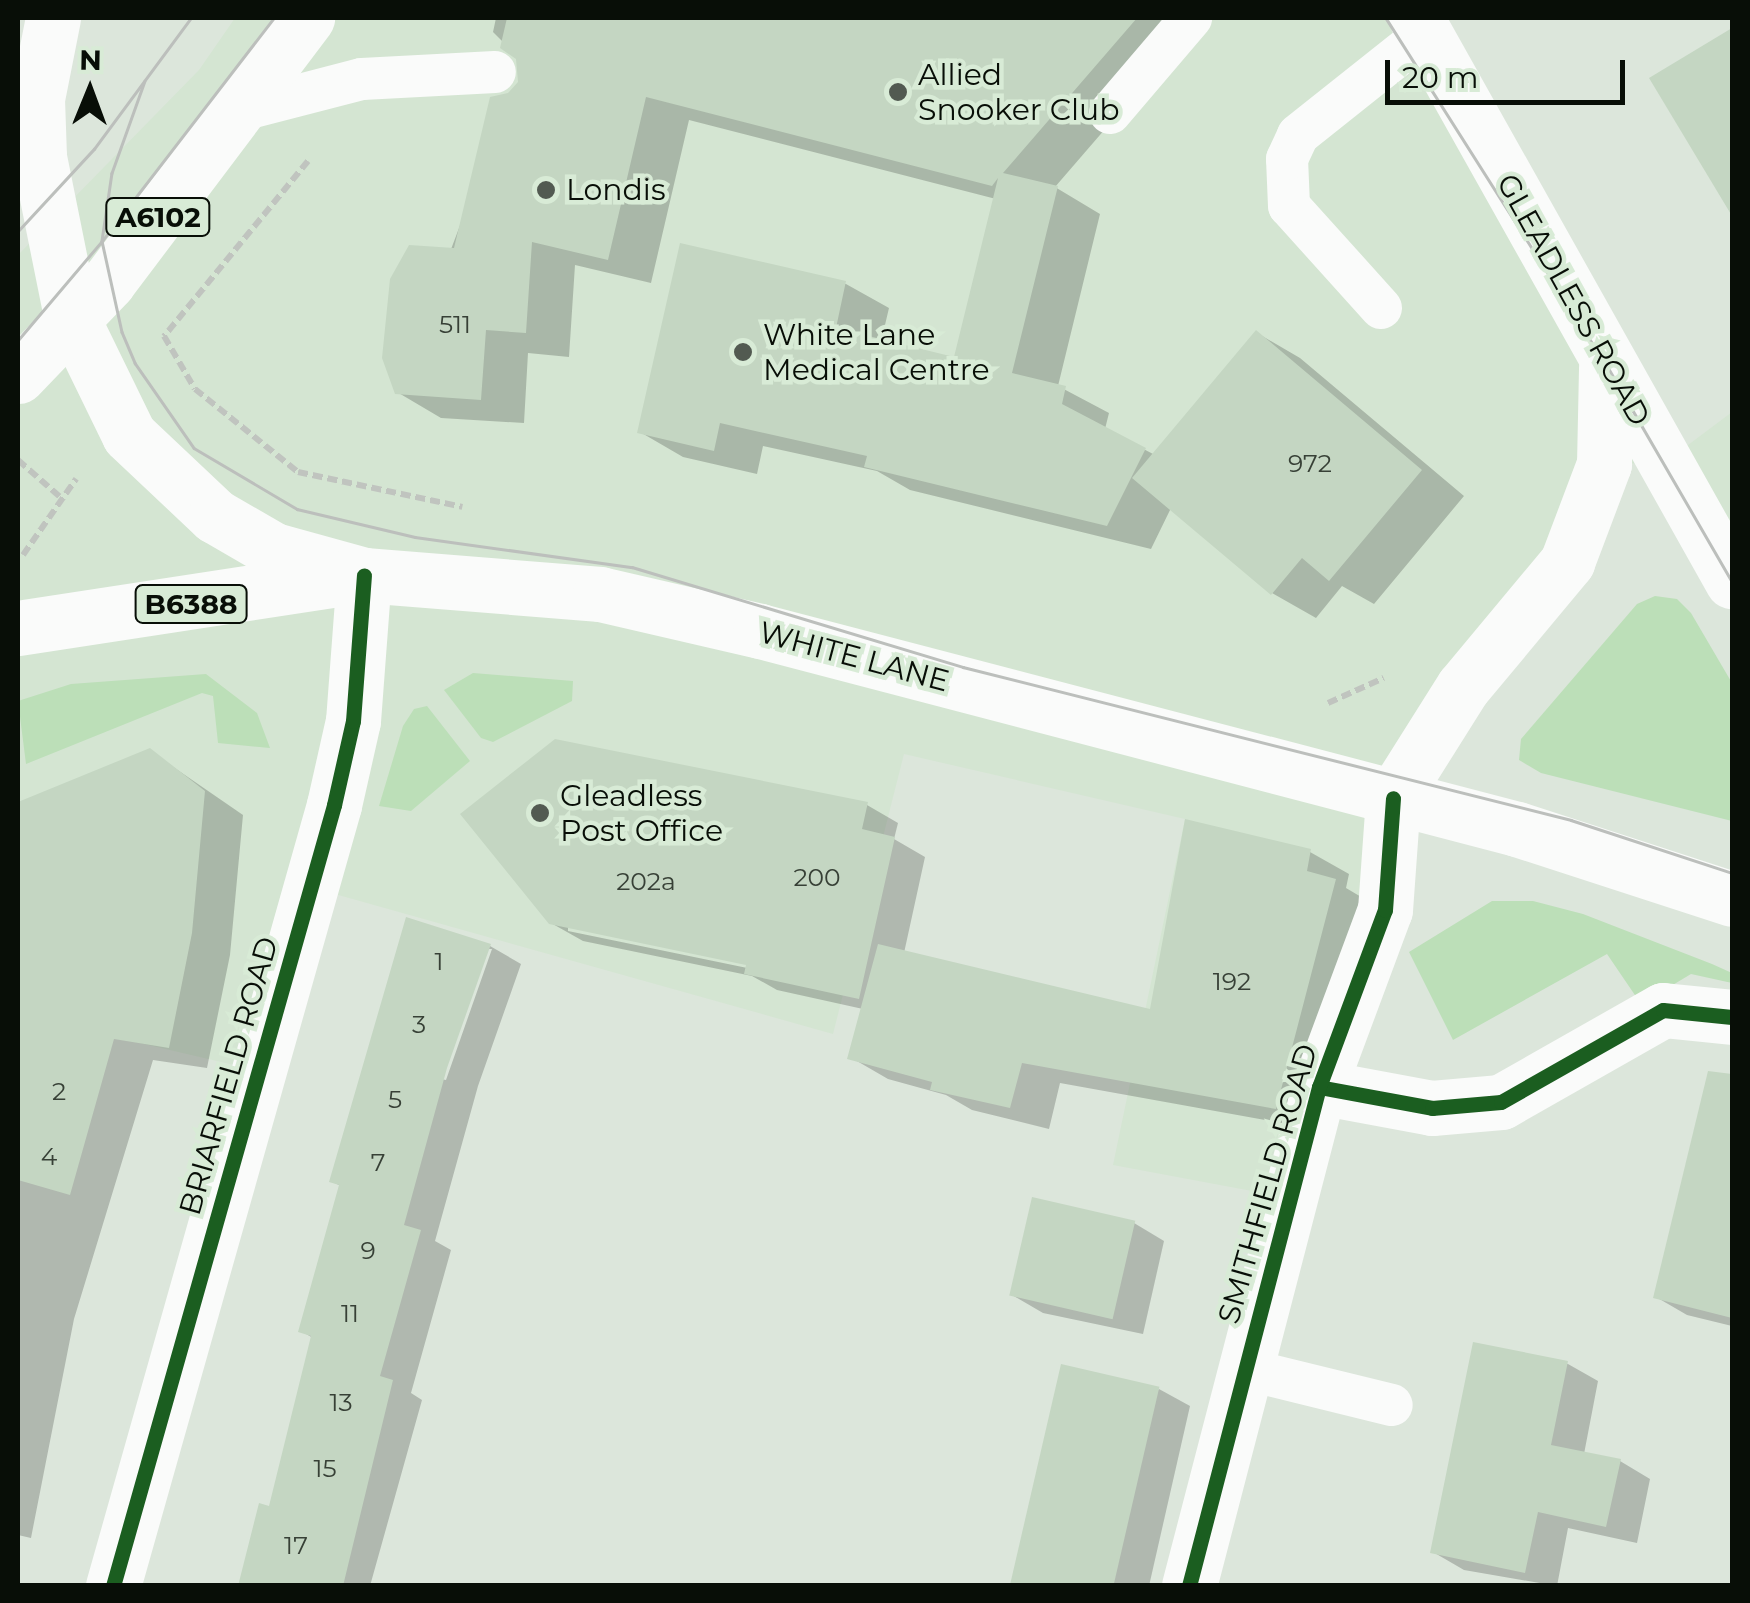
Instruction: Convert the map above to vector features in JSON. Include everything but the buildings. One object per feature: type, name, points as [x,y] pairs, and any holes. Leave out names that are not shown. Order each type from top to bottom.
[{"type":"main road","points":[[18,46],[38,18]]},
{"type":"main road","name":"B6388","points":[[52,18],[37,99],[39,157],[70,316]]},
{"type":"main road","name":"A6102","points":[[18,376],[70,316],[108,282],[307,18]]},
{"type":"main road","name":"GLEADLESS ROAD","points":[[1421,26],[1606,364],[1732,581]]},
{"type":"main road","name":"WHITE LANE","points":[[70,316],[129,435],[158,468],[215,516],[274,550],[364,575],[600,594],[1517,828],[1732,899]]},
{"type":"main road","points":[[1393,798],[1463,687],[1567,562],[1604,464],[1606,364]]},
{"type":"main road","name":"B6388","points":[[18,628],[364,575]]},
{"type":"main road","name":"BRIARFIELD ROAD","points":[[113,1586],[334,805],[353,721],[364,575]]},
{"type":"main road","name":"SMITHFIELD ROAD","points":[[1189,1586],[1318,1087],[1385,910],[1393,798]]},
{"type":"main road","points":[[1318,1087],[1432,1108],[1502,1102],[1663,1010],[1732,1017]]},
{"type":"lane","points":[[1110,112],[1191,18]]},
{"type":"lane","points":[[1381,308],[1289,206],[1286,159],[1298,135],[1421,26]]},
{"type":"lane","points":[[238,111],[375,80],[495,72]]},
{"type":"lane","points":[[1245,1369],[1392,1405]]},
{"type":"path","points":[[375,80],[164,336],[194,389],[298,472],[472,510]]},
{"type":"path","points":[[18,460],[59,496]]},
{"type":"path","points":[[18,564],[59,496],[86,469]]},
{"type":"path","points":[[1319,702],[1339,703],[1398,670]]},
{"type":"shaded area","points":[[235,18],[1416,18],[1664,463],[1604,464],[1463,687],[1289,1198],[1113,1165],[1185,819],[904,754],[833,1034],[285,880],[234,1065],[63,1025],[18,1040],[18,255],[199,70]]},
{"type":"shaded area","points":[[1732,412],[1732,580],[1664,463]]},
{"type":"green space","points":[[1655,596],[1677,599],[1691,613],[1732,683],[1732,821],[1541,773],[1519,760],[1521,739],[1637,604]]},
{"type":"green space","points":[[473,673],[573,681],[572,701],[493,742],[481,738],[444,690]]},
{"type":"green space","points":[[206,674],[257,713],[270,748],[218,743],[213,696],[202,693],[26,764],[18,701],[71,684]]},
{"type":"green space","points":[[427,706],[470,761],[411,811],[379,806],[403,726],[414,709]]},
{"type":"green space","points":[[1492,901],[1533,901],[1583,914],[1732,973],[1732,983],[1691,974],[1641,1004],[1607,954],[1453,1040],[1409,952]]},
{"type":"tram line","points":[[18,231],[94,149],[191,18]]},
{"type":"tram line","points":[[18,340],[102,241],[274,18]]},
{"type":"tram line","points":[[1386,18],[1606,364],[1732,581]]},
{"type":"tram line","points":[[145,81],[112,173],[102,241],[122,332],[135,363],[194,448],[297,509],[415,537],[632,567],[963,667],[1571,820],[1732,873]]},
{"type":"cycle path","points":[[113,1586],[334,805],[353,721],[364,575]]},
{"type":"cycle path","points":[[1189,1586],[1319,1087],[1385,910],[1393,798]]},
{"type":"cycle path","points":[[1319,1087],[1432,1108],[1501,1102],[1663,1010],[1732,1017]]},
{"type":"place","name":"Allied Snooker Club","points":[[898,92]]},
{"type":"place","name":"Londis","points":[[546,190]]},
{"type":"place","name":"White Lane Medical Centre","points":[[743,352]]},
{"type":"place","name":"Gleadless Post Office","points":[[540,813]]}]
